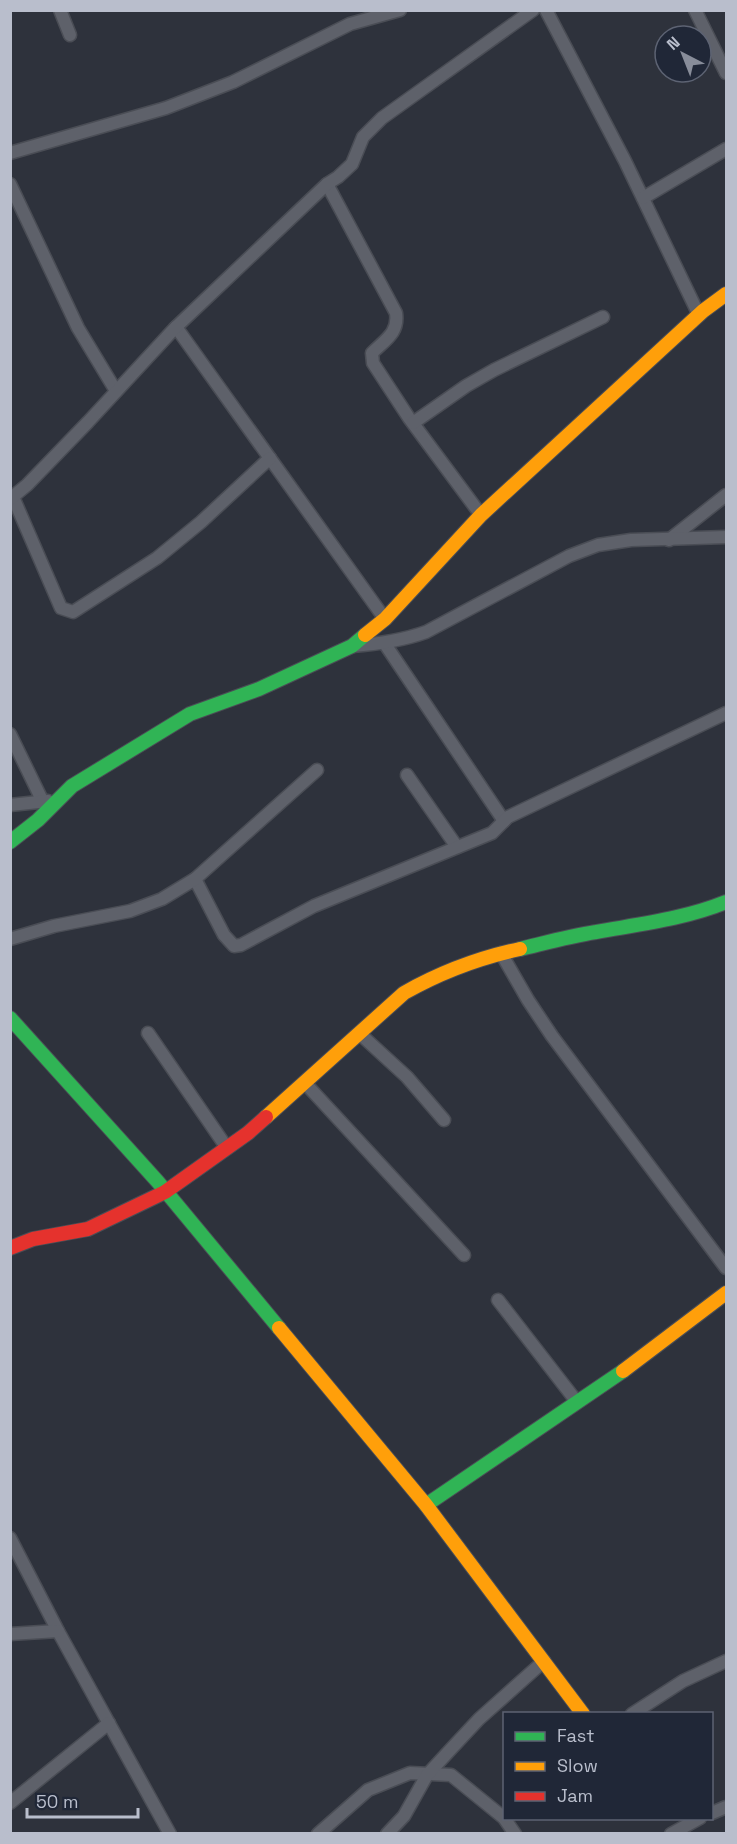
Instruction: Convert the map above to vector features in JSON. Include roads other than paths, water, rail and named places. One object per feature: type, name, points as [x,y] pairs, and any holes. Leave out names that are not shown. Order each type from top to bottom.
[{"type":"street","points":[[60,10],[70,35]]},
{"type":"street","points":[[10,153],[166,108],[233,82],[350,24],[400,10]]},
{"type":"street","points":[[270,458],[201,522],[157,558],[73,612],[62,608],[53,592],[12,498],[27,485],[176,327],[327,184],[352,164],[363,137],[382,118],[533,10]]},
{"type":"street","points":[[546,10],[643,198],[699,315]]},
{"type":"street","points":[[695,10],[726,73]]},
{"type":"street","points":[[643,198],[726,148]]},
{"type":"street","points":[[10,184],[78,327],[116,391]]},
{"type":"street","points":[[327,184],[396,313],[398,323],[395,330],[372,354],[372,358],[413,423],[481,515]]},
{"type":"street","points":[[10,842],[38,820],[72,786],[190,714],[259,689],[352,646],[385,619],[481,515],[699,315],[726,294]]},
{"type":"street","points":[[413,423],[466,386],[603,317]]},
{"type":"street","points":[[176,327],[385,619]]},
{"type":"street","points":[[669,540],[726,495]]},
{"type":"street","points":[[352,646],[384,644],[426,632],[568,556],[598,545],[631,540],[726,537]]},
{"type":"street","points":[[384,644],[504,821]]},
{"type":"street","points":[[195,879],[224,935],[234,945],[241,945],[314,906],[492,833],[508,817],[726,713]]},
{"type":"street","points":[[10,734],[43,802]]},
{"type":"street","points":[[10,939],[54,926],[130,911],[162,899],[195,879],[317,770]]},
{"type":"street","points":[[407,775],[457,847]]},
{"type":"street","points":[[10,805],[59,800]]},
{"type":"street","points":[[10,1248],[33,1239],[88,1229],[165,1192],[248,1133],[404,993],[421,983],[480,958],[593,932],[673,919],[701,912],[726,902]]},
{"type":"street","points":[[501,953],[552,1036],[726,1268]]},
{"type":"street","points":[[10,1018],[165,1192],[426,1505],[582,1712]]},
{"type":"street","points":[[148,1033],[227,1148]]},
{"type":"street","points":[[359,1033],[407,1077],[444,1120]]},
{"type":"street","points":[[305,1083],[464,1255]]},
{"type":"street","points":[[426,1505],[578,1402],[726,1293]]},
{"type":"street","points":[[498,1300],[578,1402]]},
{"type":"street","points":[[10,1538],[170,1833]]},
{"type":"street","points":[[10,1634],[58,1630]]},
{"type":"street","points":[[387,1833],[404,1816],[427,1775],[479,1719],[544,1661]]},
{"type":"street","points":[[634,1712],[683,1681],[726,1661]]},
{"type":"street","points":[[10,1803],[109,1723]]},
{"type":"street","points":[[318,1833],[368,1790],[410,1773],[451,1775],[503,1817]]},
{"type":"street","points":[[505,1820],[515,1833]]},
{"type":"street","points":[[671,1833],[696,1820]]}]
